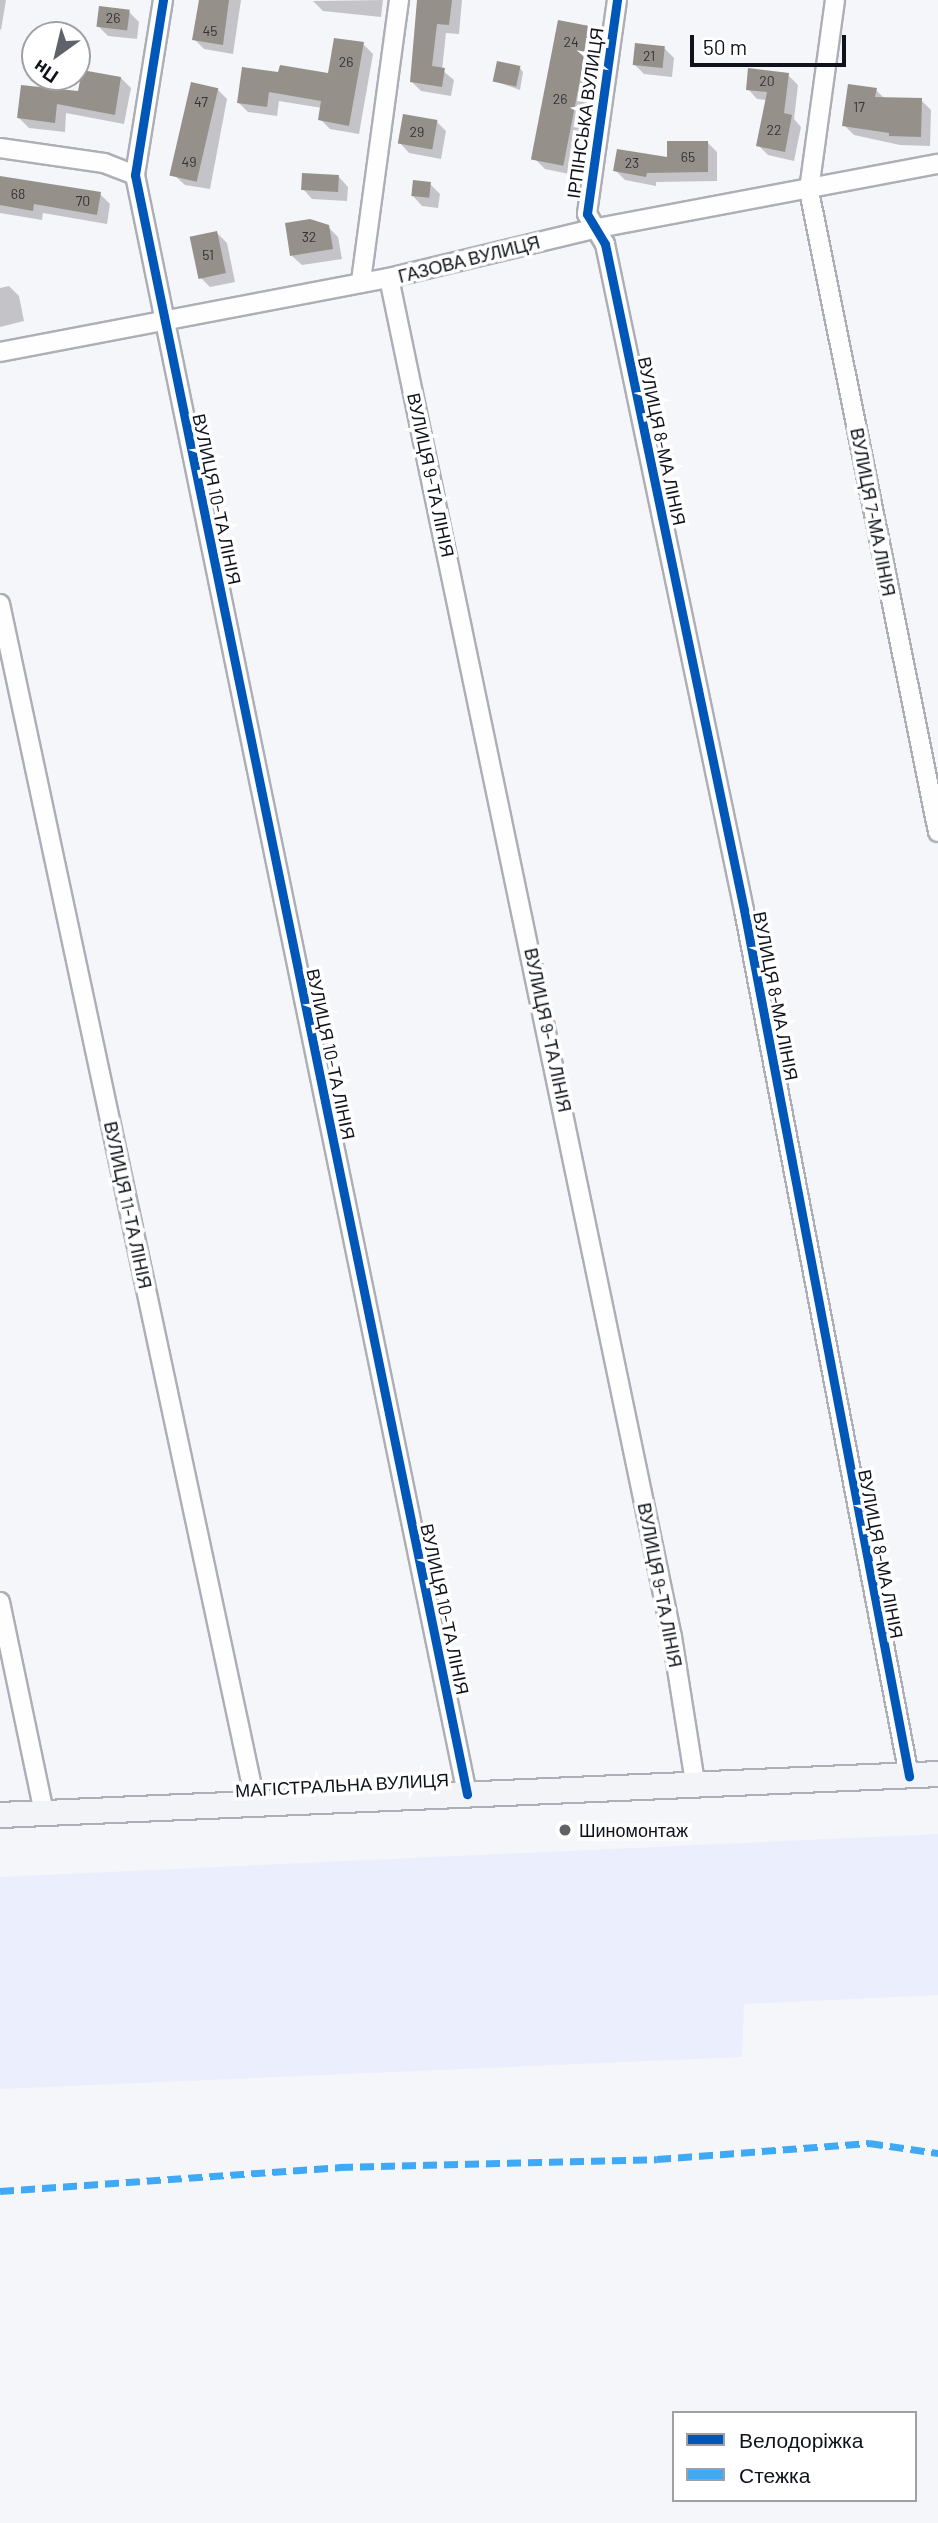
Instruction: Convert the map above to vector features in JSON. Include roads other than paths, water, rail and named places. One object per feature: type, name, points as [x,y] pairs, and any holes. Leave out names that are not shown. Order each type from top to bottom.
[{"type":"street","points":[[0,148],[104,163],[135,175],[163,0]]},
{"type":"street","points":[[361,281],[399,0]]},
{"type":"street","name":"ІРПІНСЬКА ВУЛИЦЯ","points":[[593,229],[587,214],[617,0]]},
{"type":"street","name":"ВУЛИЦЯ 7-МА ЛІНІЯ","points":[[835,0],[809,191],[938,832]]},
{"type":"street","name":"ГАЗОВА ВУЛИЦЯ","points":[[0,352],[361,281],[389,278],[593,229],[809,191],[938,164]]},
{"type":"street","name":"ВУЛИЦЯ 10-ТА ЛІНІЯ","points":[[135,175],[467,1794]]},
{"type":"street","name":"ВУЛИЦЯ 8-МА ЛІНІЯ","points":[[593,229],[605,244],[744,910],[909,1776]]},
{"type":"street","name":"ВУЛИЦЯ 9-ТА ЛІНІЯ","points":[[389,278],[672,1637],[695,1783]]},
{"type":"street","name":"ВУЛИЦЯ 11-ТА ЛІНІЯ","points":[[0,604],[256,1805]]},
{"type":"street","points":[[0,1602],[44,1813]]},
{"type":"street","name":"МАГІСТРАЛЬНА ВУЛИЦЯ","points":[[0,1815],[938,1774]]},
{"type":"place","name":"Шиномонтаж","points":[[565,1830]]}]
